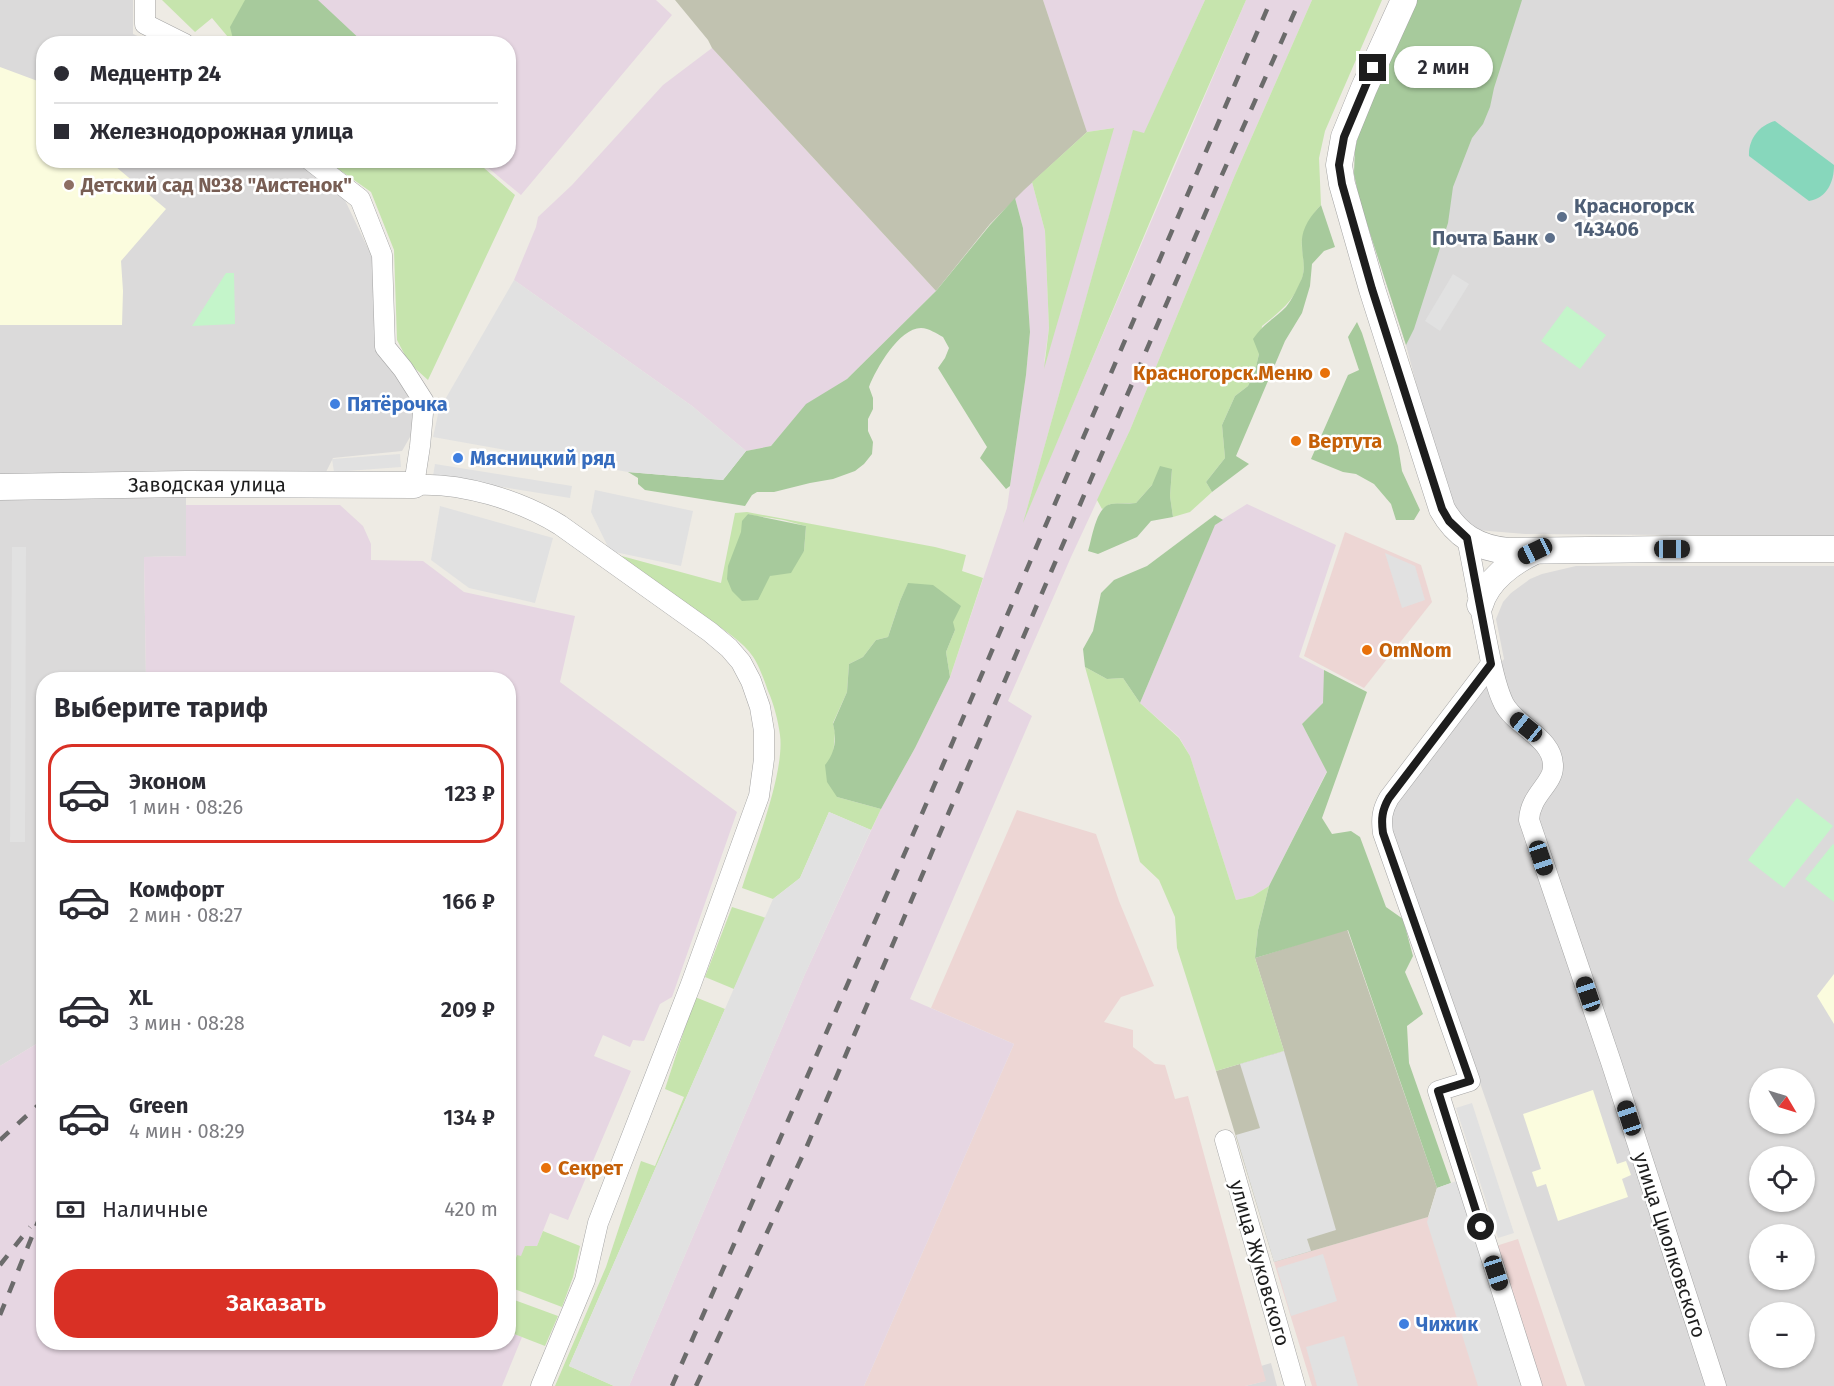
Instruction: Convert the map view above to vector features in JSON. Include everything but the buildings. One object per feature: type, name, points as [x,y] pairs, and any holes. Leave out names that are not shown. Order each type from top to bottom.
[{"type":"street","points":[[145,0],[145,24],[168,36]]},
{"type":"street","points":[[1404,0],[1351,119],[1344,137],[1339,165],[1342,184],[1369,277],[1442,509],[1449,521],[1467,538],[1491,549],[1535,551],[1834,549]]},
{"type":"street","points":[[320,168],[360,200],[382,255],[385,347],[403,369],[424,402],[414,485],[447,487],[513,501],[539,512],[579,537],[729,648],[741,662],[751,681],[760,707],[764,731],[764,759],[759,796],[691,984],[598,1223],[585,1280],[541,1386]]},
{"type":"street","name":"Заводская улица","points":[[0,487],[186,484],[414,485]]},
{"type":"street","name":"улица Циолковского","points":[[1467,538],[1491,664],[1503,701],[1510,715],[1541,740],[1551,754],[1554,769],[1534,799],[1529,820],[1615,1072],[1716,1386]]},
{"type":"street","points":[[1480,605],[1483,594],[1499,576],[1523,557],[1535,551]]},
{"type":"street","points":[[1491,664],[1389,798],[1383,810],[1382,822],[1383,833],[1470,1081],[1438,1091],[1532,1386]]},
{"type":"street","name":"улица Жуковского","points":[[1225,1140],[1295,1386]]},
{"type":"shaded area","points":[[0,0],[133,0],[133,34],[137,36],[36,36],[36,168],[305,168],[343,196],[374,261],[397,375],[415,409],[414,430],[402,451],[333,458],[326,472],[0,475]]},
{"type":"shaded area","points":[[285,0],[656,0],[672,15],[521,195],[488,168],[516,168],[516,36],[329,36]]},
{"type":"shaded area","points":[[675,0],[1043,0],[1087,132],[990,224],[936,291],[712,48]]},
{"type":"shaded area","points":[[1043,0],[1205,0],[1144,134],[1133,131],[1025,516],[1246,0],[1312,0],[1235,175],[1130,430],[1008,701],[1032,716],[910,999],[1014,1044],[864,1386],[629,1386],[805,974],[881,809],[915,748],[950,677],[1007,508],[1030,332],[1023,228],[1015,198],[1032,182],[1045,231],[1049,328],[1044,363],[1113,128],[1087,132]]},
{"type":"shaded area","points":[[1415,0],[1834,0],[1834,536],[1525,534],[1477,530],[1464,523],[1453,505],[1426,421],[1406,345],[1360,202],[1354,174],[1355,149]]},
{"type":"shaded area","points":[[712,48],[936,291],[847,379],[806,405],[771,446],[746,451],[692,406],[514,280],[538,217],[572,185],[663,85]]},
{"type":"shaded area","name":"Детский сад №38 \"Аистенок\"","points":[[0,67],[36,80],[36,168],[117,168],[166,209],[121,261],[122,325],[0,325]]},
{"type":"shaded area","points":[[1453,274],[1469,284],[1440,331],[1425,321]]},
{"type":"shaded area","points":[[514,280],[692,406],[746,451],[723,480],[628,472],[433,437],[439,410]]},
{"type":"shaded area","points":[[400,454],[401,467],[334,472],[332,459]]},
{"type":"shaded area","points":[[435,464],[572,486],[570,498],[433,476]]},
{"type":"shaded area","points":[[186,484],[186,556],[144,557],[146,672],[36,672],[36,1044],[0,1066],[0,487]]},
{"type":"shaded area","points":[[595,490],[693,511],[681,566],[610,551],[591,512]]},
{"type":"shaded area","points":[[1247,504],[1336,545],[1299,657],[1324,670],[1324,703],[1302,724],[1327,771],[1269,886],[1253,896],[1236,900],[1190,756],[1179,737],[1140,703],[1215,524]]},
{"type":"shaded area","points":[[186,505],[340,505],[363,526],[371,544],[371,560],[423,561],[464,592],[575,616],[560,682],[737,812],[672,997],[660,1004],[644,1041],[633,1040],[630,1047],[603,1035],[594,1056],[631,1071],[568,1220],[550,1213],[537,1246],[521,1257],[517,1255],[516,1258],[516,672],[146,672],[144,557],[186,556]]},
{"type":"shaded area","points":[[440,506],[553,538],[535,603],[469,588],[431,560]]},
{"type":"shaded area","points":[[1345,532],[1421,565],[1432,602],[1364,688],[1304,656]]},
{"type":"shaded area","points":[[12,547],[26,547],[25,842],[10,842]]},
{"type":"shaded area","points":[[1385,553],[1415,566],[1425,600],[1402,608]]},
{"type":"shaded area","points":[[1576,566],[1834,566],[1834,1386],[1585,1386],[1391,822],[1395,803],[1504,659],[1496,619],[1503,602],[1530,579]]},
{"type":"shaded area","points":[[1017,810],[1096,834],[1119,901],[1154,986],[1121,997],[1104,1022],[1133,1030],[1133,1047],[1155,1064],[1165,1065],[1175,1099],[1188,1096],[1266,1381],[1245,1386],[864,1386],[1014,1044],[931,1008]]},
{"type":"shaded area","points":[[829,812],[871,830],[805,974],[629,1386],[614,1386],[569,1366],[773,899],[800,878]]},
{"type":"shaded area","points":[[1347,929],[1437,1188],[1428,1217],[1274,1262],[1216,1071],[1284,1051],[1255,958]]},
{"type":"shaded area","points":[[1834,974],[1834,1024],[1817,996]]},
{"type":"shaded area","points":[[36,1044],[36,1350],[516,1350],[516,1335],[522,1337],[502,1386],[0,1386],[0,1066]]},
{"type":"shaded area","points":[[1284,1051],[1336,1230],[1307,1239],[1311,1251],[1274,1262],[1236,1135],[1260,1128],[1240,1064]]},
{"type":"shaded area","points":[[1593,1090],[1617,1164],[1626,1161],[1631,1175],[1622,1179],[1628,1197],[1558,1221],[1546,1184],[1537,1187],[1532,1172],[1541,1169],[1523,1114]]},
{"type":"shaded area","points":[[1472,1103],[1514,1233],[1498,1238],[1456,1108]]},
{"type":"shaded area","points":[[1462,1179],[1527,1386],[1478,1386],[1427,1222],[1437,1188]]},
{"type":"shaded area","points":[[1482,1201],[1496,1246],[1518,1239],[1567,1386],[1312,1386],[1274,1262]]},
{"type":"shaded area","points":[[1323,1254],[1337,1301],[1291,1316],[1277,1268]]},
{"type":"shaded area","points":[[1344,1336],[1358,1386],[1317,1386],[1306,1347]]},
{"type":"shaded area","points":[[1271,1363],[1277,1386],[1245,1386],[1265,1381],[1261,1366]]},
{"type":"green space","points":[[162,0],[292,0],[334,36],[227,36],[212,18],[195,32]]},
{"type":"green space","points":[[245,0],[318,0],[357,36],[232,36],[230,27]]},
{"type":"green space","points":[[1205,0],[1246,0],[1023,523],[1133,130],[1144,133]]},
{"type":"green space","points":[[1312,0],[1382,0],[1325,131],[1319,158],[1321,205],[1303,236],[1304,267],[1297,291],[1287,304],[1262,326],[1255,371],[1248,386],[1235,396],[1222,425],[1225,458],[1206,482],[1212,492],[1190,512],[1173,517],[1170,496],[1172,470],[1152,485],[1136,503],[1110,504],[1102,509],[1097,500],[1130,430],[1235,175]]},
{"type":"green space","points":[[1415,0],[1522,0],[1490,107],[1483,124],[1472,138],[1453,187],[1448,223],[1414,329],[1406,345],[1360,202],[1354,174],[1358,136]]},
{"type":"green space","points":[[1775,121],[1834,165],[1831,183],[1825,193],[1815,199],[1809,201],[1749,156],[1750,144],[1756,134],[1764,126]]},
{"type":"green space","points":[[1114,128],[1044,369],[1049,328],[1045,231],[1032,182],[1087,132]]},
{"type":"green space","points":[[337,168],[484,168],[515,195],[428,380],[409,363],[397,340],[394,250],[371,192]]},
{"type":"green space","points":[[1015,198],[1023,228],[1030,332],[1010,486],[1006,489],[980,458],[987,447],[938,368],[949,348],[943,337],[921,328],[913,330],[897,342],[872,379],[869,387],[873,398],[873,409],[868,419],[868,431],[873,442],[872,454],[855,471],[833,479],[774,492],[757,492],[752,495],[745,506],[645,490],[638,484],[638,478],[628,472],[723,480],[746,451],[771,446],[806,404],[847,379],[936,291]]},
{"type":"green space","points":[[1321,205],[1335,247],[1324,251],[1312,264],[1310,286],[1302,313],[1285,341],[1236,456],[1249,464],[1212,492],[1206,482],[1225,458],[1222,425],[1235,396],[1248,386],[1255,371],[1259,354],[1253,339],[1286,307],[1295,293],[1303,274],[1304,229]]},
{"type":"green space","points":[[226,273],[234,273],[235,324],[192,326]]},
{"type":"green space","points":[[1567,306],[1606,335],[1580,369],[1541,341]]},
{"type":"green space","points":[[1357,322],[1398,446],[1402,471],[1420,510],[1414,520],[1396,520],[1391,504],[1374,484],[1356,474],[1343,472],[1311,459],[1348,375],[1359,370],[1348,337]]},
{"type":"green space","points":[[1160,466],[1172,469],[1170,496],[1173,517],[1151,521],[1137,537],[1098,554],[1088,551],[1095,524],[1106,506],[1136,503],[1152,485]]},
{"type":"green space","points":[[747,512],[935,547],[966,555],[962,571],[983,578],[950,677],[946,652],[955,630],[908,584],[888,637],[876,640],[863,657],[849,664],[847,692],[833,723],[837,797],[881,809],[871,830],[829,812],[800,878],[773,899],[742,888],[767,812],[778,770],[780,751],[776,713],[761,672],[754,657],[736,639],[618,555],[721,583],[735,513]],"holes":[[[748,514],[806,526],[804,551],[770,576],[736,548]]]},
{"type":"green space","points":[[748,514],[806,526],[804,551],[791,573],[770,576],[758,600],[742,601],[732,591],[727,579],[728,566],[741,532],[742,521]]},
{"type":"green space","points":[[1215,515],[1223,520],[1215,525],[1140,703],[1123,678],[1107,679],[1085,667],[1083,649],[1093,631],[1101,593],[1114,580],[1147,566]]},
{"type":"green space","points":[[908,583],[933,585],[961,606],[953,622],[955,630],[946,652],[950,677],[915,748],[881,809],[837,797],[827,782],[825,765],[834,746],[833,724],[847,692],[849,664],[863,657],[876,640],[888,637]]},
{"type":"green space","points":[[1085,667],[1107,679],[1123,678],[1140,703],[1179,738],[1190,756],[1236,900],[1253,896],[1269,886],[1258,930],[1255,958],[1284,1051],[1216,1071],[1177,948],[1175,917],[1159,880],[1140,862]]},
{"type":"green space","points":[[1324,670],[1367,692],[1322,818],[1332,834],[1351,831],[1360,837],[1386,907],[1403,919],[1413,956],[1405,972],[1423,1014],[1407,1026],[1409,1063],[1451,1183],[1437,1188],[1348,930],[1255,958],[1258,930],[1269,886],[1327,772],[1302,724],[1323,703]]},
{"type":"green space","points":[[1797,798],[1833,826],[1784,888],[1748,860]]},
{"type":"green space","points":[[1834,845],[1834,902],[1805,879]]},
{"type":"green space","points":[[732,907],[766,918],[734,989],[705,977]]},
{"type":"green space","points":[[695,997],[725,1009],[569,1366],[614,1386],[555,1386],[606,1267],[641,1161],[655,1166],[684,1097],[665,1089]]},
{"type":"green space","points":[[543,1231],[580,1246],[573,1277],[562,1307],[516,1290],[517,1255],[521,1256],[525,1246],[537,1246]]},
{"type":"green space","points":[[516,1301],[558,1316],[545,1346],[516,1335]]},
{"type":"railway","points":[[672,1386],[921,816],[1271,0]]},
{"type":"railway","points":[[696,1386],[807,1146],[1051,572],[1300,0]]},
{"type":"railway","points":[[0,1140],[36,1107]]},
{"type":"railway","points":[[0,1265],[30,1227]]},
{"type":"railway","points":[[0,1315],[36,1227]]},
{"type":"place","name":"Детский сад №38 \"Аистенок\"","points":[[69,185]]},
{"type":"place","name":"Красногорск 143406","points":[[1562,217]]},
{"type":"place","name":"Почта Банк","points":[[1550,238]]},
{"type":"place","name":"Красногорск.Меню","points":[[1325,373]]},
{"type":"place","name":"Пятёрочка","points":[[335,404]]},
{"type":"place","name":"Вертута","points":[[1296,441]]},
{"type":"place","name":"Мясницкий ряд","points":[[458,458]]},
{"type":"place","name":"OmNom","points":[[1367,650]]},
{"type":"place","name":"Секрет","points":[[546,1168]]},
{"type":"place","name":"Чижик","points":[[1404,1324]]},
{"type":"route","points":[[1373,68],[1344,137],[1339,165],[1342,184],[1372,289],[1442,509],[1449,521],[1467,538],[1491,664],[1389,798],[1383,810],[1382,822],[1383,833],[1470,1081],[1438,1091],[1481,1227]]}]
